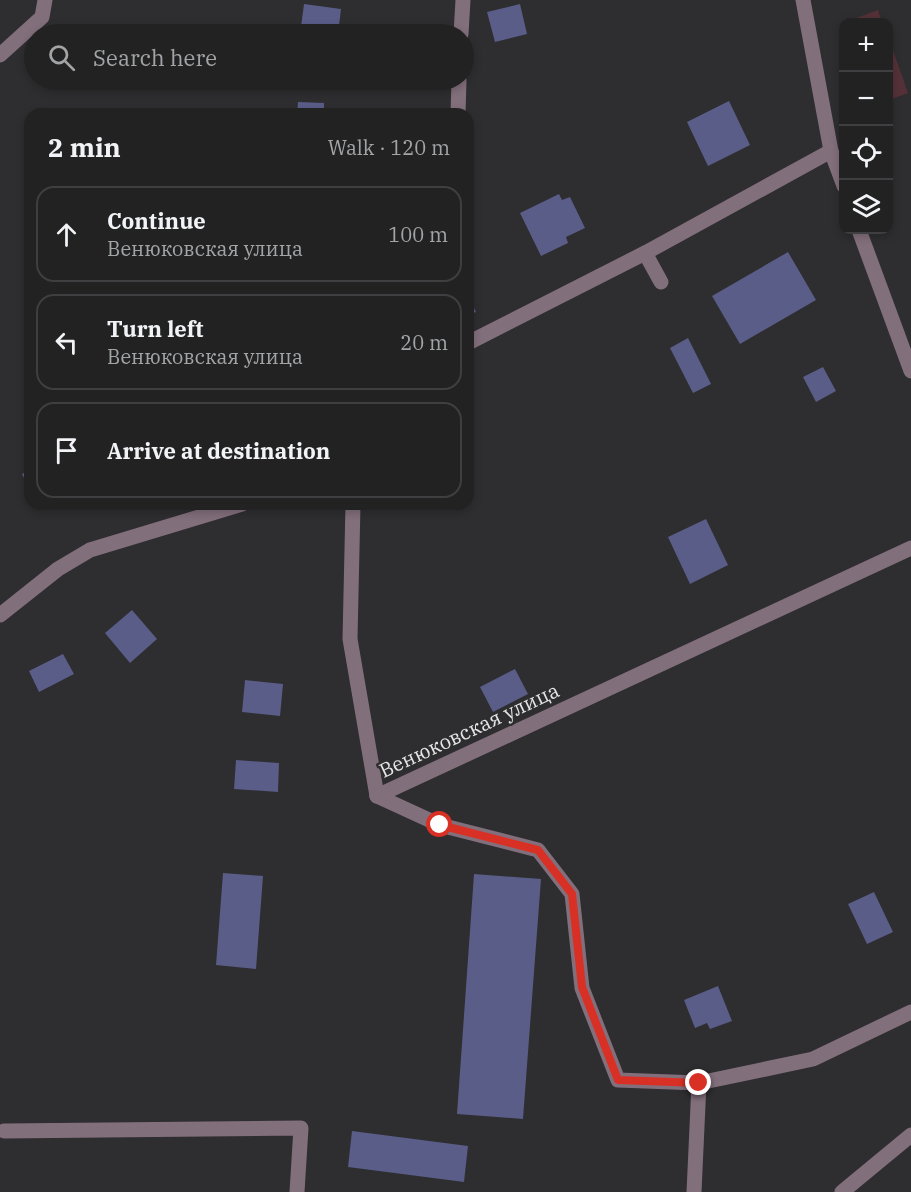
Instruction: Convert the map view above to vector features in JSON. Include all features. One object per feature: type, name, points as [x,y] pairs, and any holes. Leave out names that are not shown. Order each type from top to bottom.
[{"type":"street","points":[[34,24],[42,17],[45,0]]},
{"type":"street","points":[[462,24],[463,0]]},
{"type":"street","points":[[803,0],[831,151],[841,180]]},
{"type":"street","points":[[0,55],[24,33]]},
{"type":"street","points":[[458,108],[459,90]]},
{"type":"street","points":[[474,340],[645,253],[831,151]]},
{"type":"street","points":[[861,234],[911,371]]},
{"type":"street","points":[[645,253],[661,282]]},
{"type":"street","points":[[0,615],[58,569],[90,550],[222,510]]},
{"type":"street","points":[[353,510],[350,639],[376,796]]},
{"type":"street","name":"Венюковская улица","points":[[376,796],[911,548]]},
{"type":"street","name":"Венюковская улица","points":[[376,796],[440,825],[538,850],[572,894],[582,987],[618,1080],[699,1083],[813,1059],[911,1012]]},
{"type":"street","points":[[694,1192],[699,1083]]},
{"type":"street","points":[[4,1131],[301,1128],[297,1192]]},
{"type":"street","points":[[842,1192],[911,1135]]},
{"type":"shaded area","points":[[878,10],[881,18],[856,18]]},
{"type":"shaded area","points":[[893,50],[908,93],[893,98]]},
{"type":"building","points":[[304,4],[341,9],[339,24],[301,24]]},
{"type":"building","points":[[520,4],[527,34],[495,42],[487,12]]},
{"type":"building","points":[[729,101],[750,145],[708,166],[687,122]]},
{"type":"building","points":[[298,102],[324,103],[324,108],[298,108]]},
{"type":"building","points":[[559,194],[562,200],[570,197],[585,228],[566,237],[568,243],[541,256],[520,213]]},
{"type":"building","points":[[788,252],[816,300],[740,344],[712,296]]},
{"type":"building","points":[[688,338],[711,384],[693,393],[670,348]]},
{"type":"building","points":[[823,367],[836,391],[816,402],[803,377]]},
{"type":"building","points":[[706,519],[728,565],[690,584],[668,537]]},
{"type":"building","points":[[132,610],[157,639],[130,663],[105,633]]},
{"type":"building","points":[[63,654],[74,674],[39,692],[29,671]]},
{"type":"building","points":[[515,669],[528,694],[493,712],[480,687]]},
{"type":"building","points":[[245,680],[283,684],[280,716],[242,712]]},
{"type":"building","points":[[236,760],[279,763],[278,792],[234,789]]},
{"type":"building","points":[[223,873],[263,876],[256,969],[216,965]]},
{"type":"building","points":[[474,874],[541,879],[523,1119],[457,1114]]},
{"type":"building","points":[[874,892],[893,932],[867,944],[848,904]]},
{"type":"building","points":[[718,986],[732,1021],[710,1029],[707,1023],[695,1028],[684,1000]]},
{"type":"building","points":[[352,1131],[468,1146],[464,1182],[348,1167]]},
{"type":"route","points":[[440,825],[538,850],[572,894],[582,987],[618,1080],[699,1083]]}]
